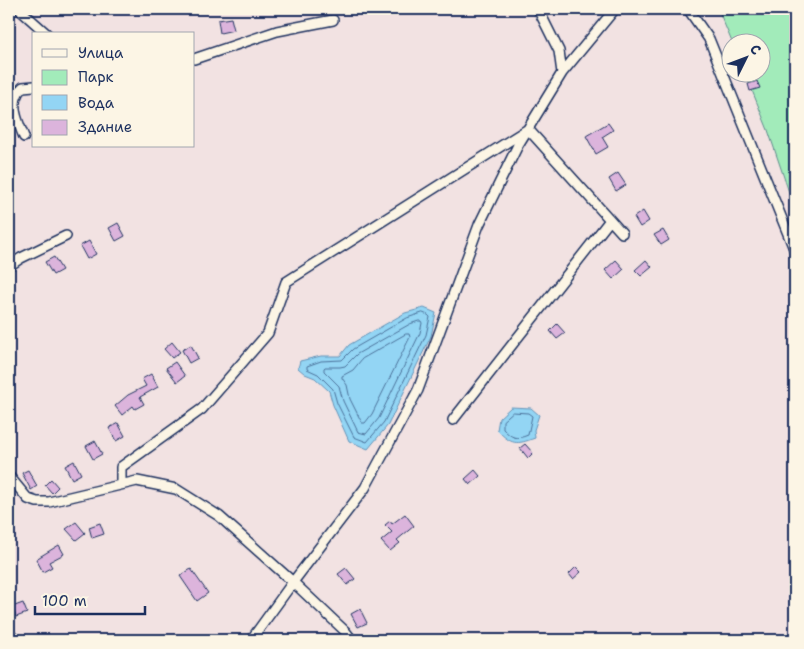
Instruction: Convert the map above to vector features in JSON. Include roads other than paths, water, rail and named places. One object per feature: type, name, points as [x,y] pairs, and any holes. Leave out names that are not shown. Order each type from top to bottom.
[{"type":"street","points":[[19,9],[45,32]]},
{"type":"street","points":[[538,9],[559,50],[562,72]]},
{"type":"street","points":[[251,640],[365,488],[418,390],[479,225],[518,145],[562,72],[615,9]]},
{"type":"street","points":[[688,9],[709,39],[795,251]]},
{"type":"street","points":[[195,59],[277,31],[333,20]]},
{"type":"street","points":[[24,137],[12,108],[17,94],[23,87],[32,86]]},
{"type":"street","points":[[528,129],[622,233]]},
{"type":"street","points":[[121,484],[121,467],[202,409],[268,333],[286,282],[528,129]]},
{"type":"street","points":[[453,420],[610,220]]},
{"type":"street","points":[[9,266],[66,236]]},
{"type":"street","points":[[9,476],[28,499],[37,502],[49,502],[137,481],[176,489],[219,516],[293,582],[345,631],[352,640]]},
{"type":"street","points":[[9,633],[16,640]]},
{"type":"water","points":[[424,308],[436,313],[431,336],[388,425],[368,449],[349,441],[329,391],[315,378],[305,374],[298,368],[300,361],[321,356],[340,356],[349,345],[405,313]]},
{"type":"water","points":[[511,407],[531,408],[539,415],[534,430],[535,438],[523,442],[514,442],[507,439],[497,430],[499,418]]}]
